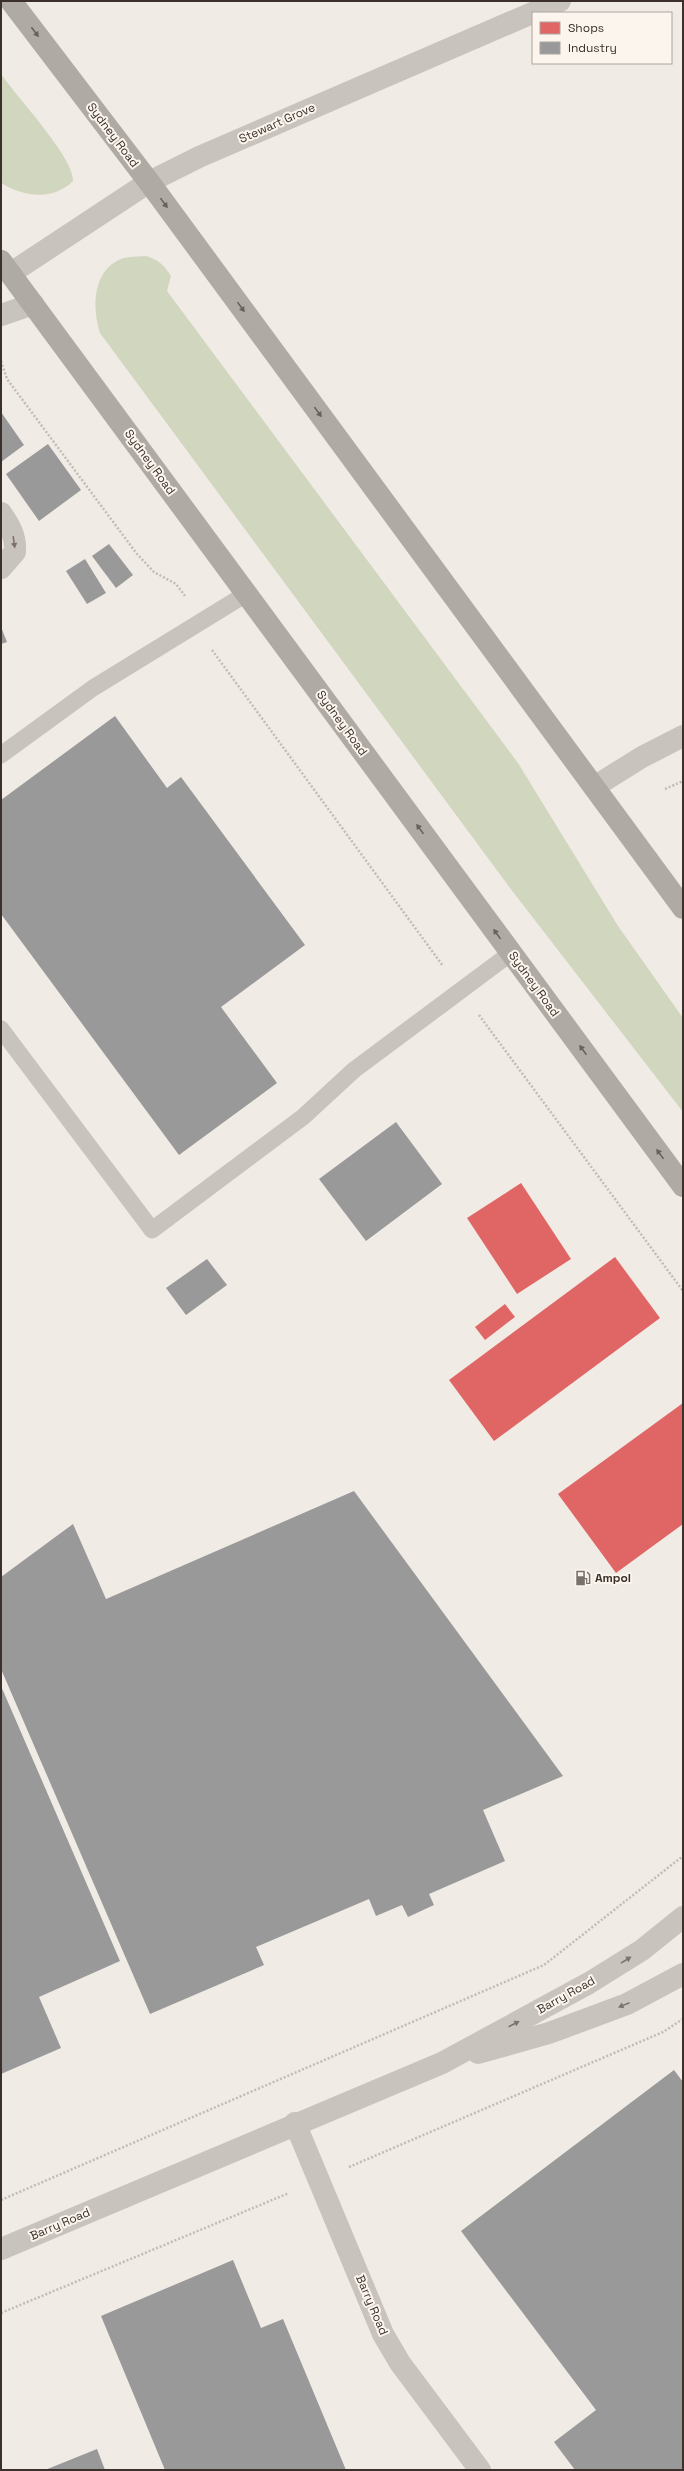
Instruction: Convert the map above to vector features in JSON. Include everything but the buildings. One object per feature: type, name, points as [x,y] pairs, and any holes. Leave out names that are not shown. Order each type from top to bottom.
[{"type":"highway","name":"Sydney Road","points":[[11,1],[149,182],[683,908]]},
{"type":"highway","name":"Sydney Road","points":[[6,267],[683,1186]]},
{"type":"street","name":"Stewart Grove","points":[[535,12],[560,1]]},
{"type":"street","name":"Stewart Grove","points":[[6,267],[149,182],[199,157],[532,13]]},
{"type":"street","points":[[1,315],[33,304]]},
{"type":"street","points":[[1,513],[10,526],[16,540],[15,552],[1,568]]},
{"type":"street","points":[[594,787],[642,757],[683,736]]},
{"type":"street","name":"Barry Road","points":[[1,2250],[295,2123],[442,2063],[589,1984],[642,1950],[683,1917]]},
{"type":"street","name":"Barry Road","points":[[442,2063],[549,2034],[627,2004],[683,1974]]},
{"type":"street","name":"Barry Road","points":[[295,2123],[383,2334],[400,2363],[480,2470]]},
{"type":"lane","points":[[1,755],[93,688],[246,594]]},
{"type":"lane","points":[[1,1029],[152,1230],[303,1117],[354,1070],[511,953]]},
{"type":"path","points":[[1,361],[7,379],[137,554],[154,572],[176,584],[182,590],[215,655],[683,1292]]},
{"type":"path","points":[[665,789],[683,781]]},
{"type":"path","points":[[1,2200],[544,1965],[683,1856]]},
{"type":"green space","points":[[1,74],[65,158],[71,171],[73,181],[57,192],[38,195],[29,194],[10,188],[1,183]]},
{"type":"green space","points":[[146,256],[158,261],[171,276],[167,291],[518,763],[618,926],[683,1018],[683,1112],[510,888],[100,333],[97,323],[95,302],[100,281],[104,272],[111,265],[121,259]]},
{"type":"place","name":"Ampol","points":[[583,1578]]}]
